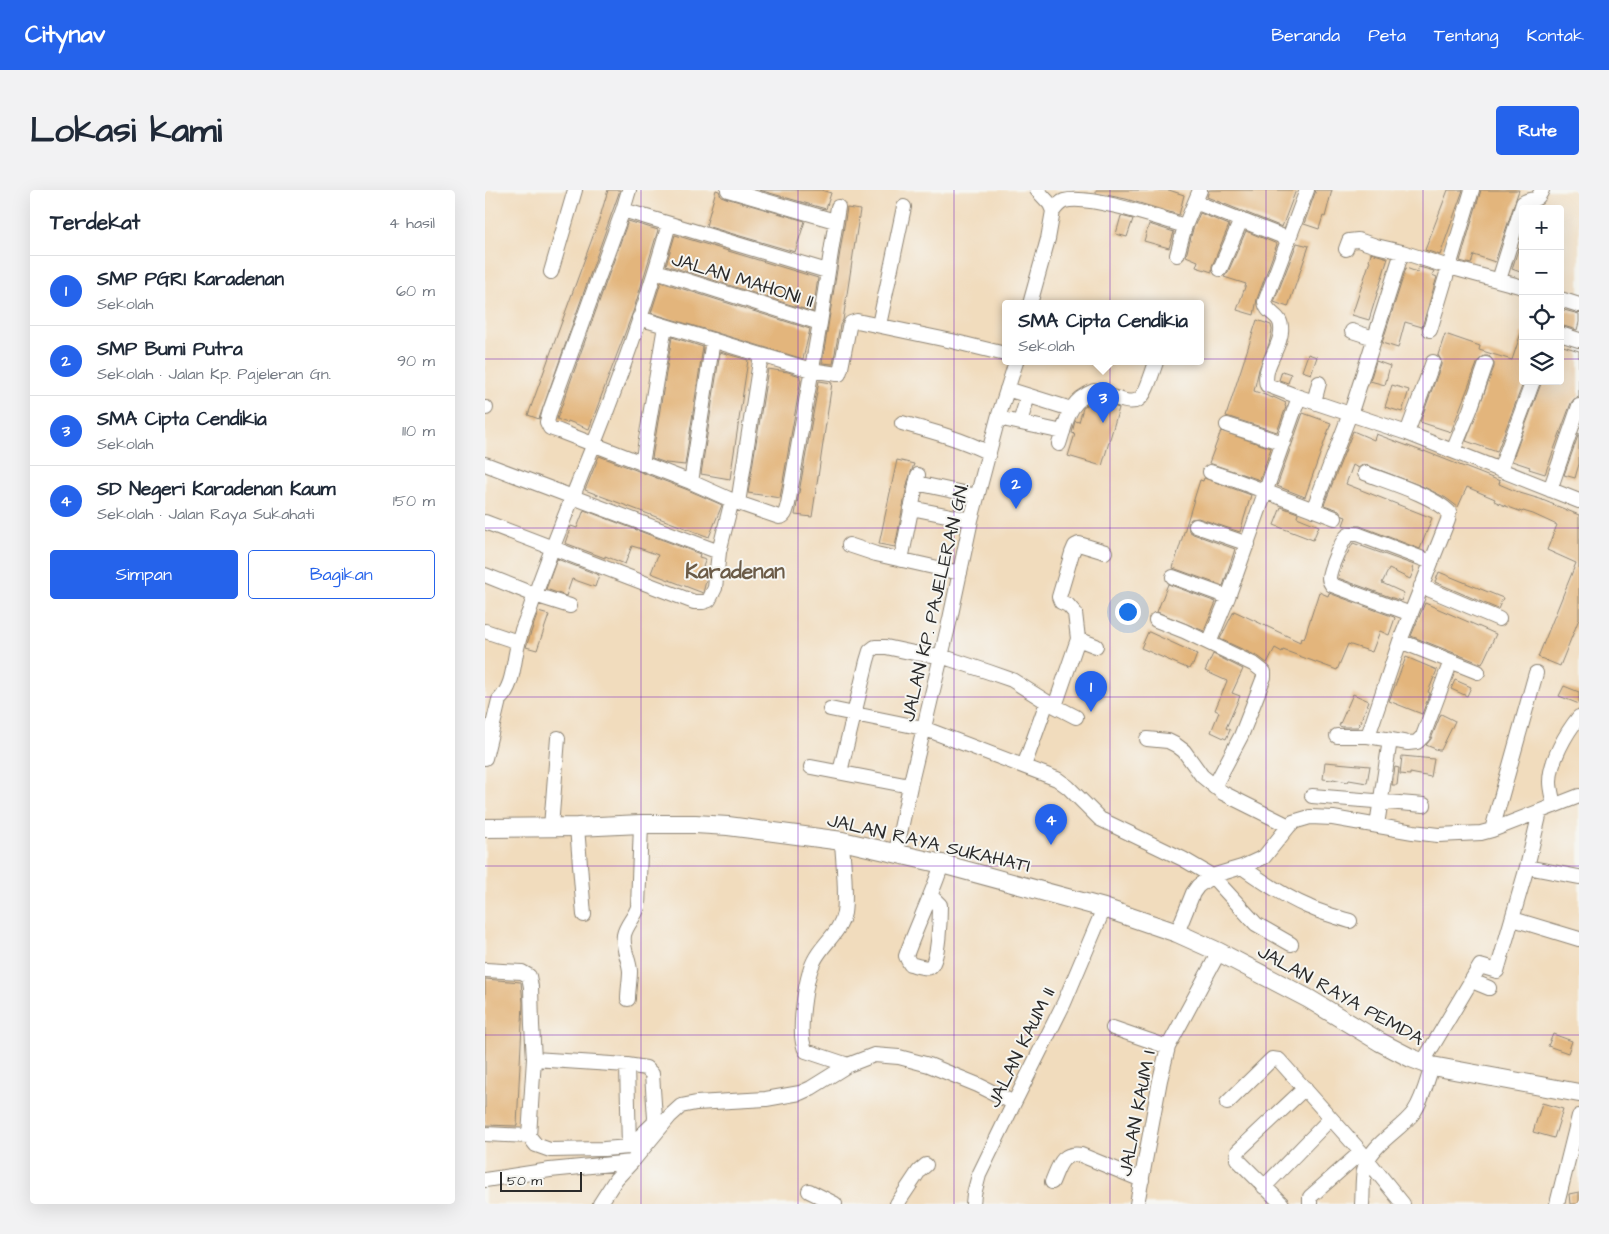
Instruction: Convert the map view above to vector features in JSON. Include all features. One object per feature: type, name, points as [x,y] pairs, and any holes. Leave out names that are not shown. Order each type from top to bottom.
[{"type":"main road","name":"JALAN RAYA SUKAHATI","points":[[485,828],[695,824],[728,826],[842,841],[896,852],[1104,908],[1177,933]]},
{"type":"main road","name":"JALAN RAYA PEMDA","points":[[1177,933],[1219,952],[1309,999],[1380,1042],[1411,1058],[1427,1064],[1579,1093]]},
{"type":"street","points":[[551,272],[575,190]]},
{"type":"street","points":[[629,190],[547,422],[550,428],[691,482],[735,501],[781,517],[785,514],[820,322],[836,214],[728,190]]},
{"type":"street","points":[[1037,190],[1050,204],[1053,212]]},
{"type":"street","points":[[1306,190],[1265,302],[1269,311],[1278,317],[1281,328],[1278,346],[1267,370],[1267,384],[1270,387],[1299,398],[1407,433],[1579,501]]},
{"type":"street","points":[[1430,330],[1472,190]]},
{"type":"street","points":[[1499,280],[1523,204],[1527,200],[1538,198],[1542,190]]},
{"type":"street","points":[[1177,255],[1185,226],[1197,196],[1241,220],[1289,238]]},
{"type":"street","points":[[1031,300],[1048,239],[1053,212],[1060,203],[1066,200],[1120,206],[1185,226]]},
{"type":"street","points":[[879,325],[904,207]]},
{"type":"street","points":[[623,210],[827,271]]},
{"type":"street","points":[[1220,269],[1241,220]]},
{"type":"street","points":[[485,758],[499,700],[509,686],[518,642],[593,445],[656,271],[669,224]]},
{"type":"street","points":[[1346,249],[1349,241],[1353,240],[1402,252],[1519,287]]},
{"type":"street","points":[[1313,510],[1356,398],[1402,252]]},
{"type":"street","name":"JALAN MAHONI II","points":[[656,271],[820,322]]},
{"type":"street","points":[[1564,300],[1579,305]]},
{"type":"street","points":[[639,318],[811,370],[833,374],[839,374],[847,334],[851,323],[857,321],[1002,353]]},
{"type":"street","points":[[642,464],[665,326]]},
{"type":"street","points":[[1352,331],[1374,338]]},
{"type":"street","points":[[1564,335],[1579,340]]},
{"type":"street","points":[[691,482],[713,340]]},
{"type":"street","points":[[485,522],[694,602],[709,600],[715,588],[719,552],[735,501],[761,355]]},
{"type":"street","points":[[1407,433],[1433,362]]},
{"type":"street","points":[[1453,451],[1486,364]]},
{"type":"street","name":"JALAN KP. PAJELERAN GN.","points":[[896,852],[909,786],[941,656],[971,520],[998,418],[1015,365]]},
{"type":"street","points":[[998,418],[1020,422],[1061,438],[1071,409],[1080,398],[1094,391],[1127,402],[1135,402],[1143,398],[1155,365]]},
{"type":"street","points":[[1314,402],[1319,383]]},
{"type":"street","points":[[1501,470],[1532,385]]},
{"type":"street","points":[[1007,388],[1071,409]]},
{"type":"street","points":[[1020,422],[1028,396]]},
{"type":"street","points":[[1209,643],[1229,598],[1299,398]]},
{"type":"street","points":[[1550,490],[1579,406]]},
{"type":"street","points":[[902,423],[955,438],[989,453]]},
{"type":"street","points":[[1227,425],[1283,443]]},
{"type":"street","points":[[485,464],[719,552]]},
{"type":"street","points":[[1209,472],[1335,518]]},
{"type":"street","points":[[1365,473],[1431,499],[1442,505],[1449,512],[1448,520],[1400,641],[1368,736]]},
{"type":"street","points":[[901,560],[917,479],[977,496]]},
{"type":"street","points":[[911,508],[971,520]]},
{"type":"street","points":[[1196,526],[1248,544]]},
{"type":"street","points":[[1411,614],[1332,584],[1329,581],[1329,576],[1335,558],[1346,536],[1351,533],[1431,562]]},
{"type":"street","points":[[1024,766],[1078,639],[1075,613],[1073,609],[1059,600],[1075,546],[1079,544],[1105,552]]},
{"type":"street","points":[[849,545],[901,560],[960,573]]},
{"type":"street","points":[[485,576],[570,606]]},
{"type":"street","points":[[1173,577],[1229,598]]},
{"type":"street","points":[[1421,586],[1499,619]]},
{"type":"street","points":[[1156,620],[1184,631],[1255,665],[1264,672],[1264,677],[1241,736],[1215,787]]},
{"type":"street","points":[[485,631],[518,642]]},
{"type":"street","points":[[1078,639],[1096,646]]},
{"type":"street","points":[[1400,641],[1478,672]]},
{"type":"street","points":[[839,772],[867,661],[870,651],[875,647],[941,656],[1012,680],[1076,717]]},
{"type":"street","points":[[1337,736],[1368,736],[1408,743],[1417,742],[1423,736],[1451,661]]},
{"type":"street","points":[[1492,830],[1536,673]]},
{"type":"street","points":[[830,709],[923,728],[1057,779],[1100,819],[1183,859],[1212,876],[1257,924],[1291,944]]},
{"type":"street","points":[[1555,806],[1550,782],[1555,760],[1567,731],[1579,717]]},
{"type":"street","points":[[551,827],[558,738]]},
{"type":"street","points":[[1147,739],[1167,741],[1176,745],[1184,751],[1202,776],[1223,793],[1289,826]]},
{"type":"street","points":[[1377,826],[1390,740]]},
{"type":"street","points":[[811,767],[909,786]]},
{"type":"street","points":[[1312,796],[1424,804]]},
{"type":"street","points":[[1177,933],[1193,892],[1198,886],[1212,876],[1242,867],[1264,857],[1293,822],[1310,816],[1333,818],[1413,832],[1463,834],[1492,830],[1579,796]]},
{"type":"street","points":[[1311,1202],[1377,1147],[1413,1113],[1421,1097],[1427,1064],[1480,966],[1497,970],[1513,919],[1540,812]]},
{"type":"street","points":[[628,999],[630,969],[624,952],[624,937],[626,929],[636,915],[638,907],[641,824]]},
{"type":"street","points":[[577,827],[584,914]]},
{"type":"street","points":[[842,841],[845,901],[843,914],[840,926],[814,961],[806,987],[803,1011],[803,1046],[806,1050],[847,1065]]},
{"type":"street","points":[[931,896],[942,864]]},
{"type":"street","points":[[1242,867],[1295,901],[1350,921]]},
{"type":"street","points":[[1527,867],[1579,877]]},
{"type":"street","name":"JALAN KAUM II","points":[[973,1204],[979,1175],[1064,1003],[1104,908]]},
{"type":"street","points":[[1513,919],[1579,939]]},
{"type":"street","name":"JALAN KAUM I","points":[[1137,1204],[1168,1047],[1219,952]]},
{"type":"street","points":[[485,970],[522,972],[529,976],[534,1059],[529,1136],[536,1145],[550,1150],[604,1150],[629,1147],[653,1126],[655,1118],[652,1074],[646,1068],[534,1059]]},
{"type":"street","points":[[1472,981],[1489,988]]},
{"type":"street","points":[[1113,1028],[1168,1047]]},
{"type":"street","points":[[600,1204],[616,1178],[632,1162],[669,1116],[681,1106],[695,1103],[766,1099],[800,1093],[847,1065],[873,1055],[912,1060],[978,1085],[1014,1103]]},
{"type":"street","points":[[1227,1103],[1275,1059],[1279,1060],[1365,1156],[1403,1204]]},
{"type":"street","points":[[627,1065],[629,1147]]},
{"type":"street","points":[[1282,1204],[1237,1159],[1237,1155],[1305,1088]]},
{"type":"street","points":[[1557,1204],[1579,1116]]},
{"type":"street","points":[[1264,1187],[1330,1119]]},
{"type":"street","points":[[485,1134],[529,1136]]},
{"type":"street","points":[[1052,1182],[1065,1156],[1071,1154],[1081,1155],[1142,1180]]},
{"type":"street","points":[[1362,1204],[1365,1156]]},
{"type":"street","points":[[485,1180],[550,1170],[632,1162]]},
{"type":"street","points":[[897,1204],[919,1171],[926,1165]]},
{"type":"street","points":[[809,1191],[835,1204]]},
{"type":"building","points":[[608,190],[620,190],[539,419],[528,415],[600,217]]},
{"type":"building","points":[[716,190],[719,191],[721,196],[726,198],[805,221],[795,252],[706,226]]},
{"type":"building","points":[[759,190],[821,190],[831,193],[826,209]]},
{"type":"building","points":[[1096,190],[1169,190],[1184,195],[1179,215],[1126,199],[1096,193]]},
{"type":"building","points":[[1209,190],[1296,190],[1282,227],[1207,197]]},
{"type":"building","points":[[1316,190],[1332,190],[1325,217],[1323,216],[1319,229],[1304,224]]},
{"type":"building","points":[[1448,190],[1463,190],[1440,255],[1425,250]]},
{"type":"building","points":[[1481,190],[1519,190],[1495,262],[1474,255],[1471,264],[1460,261]]},
{"type":"building","points":[[847,208],[860,210],[843,320],[840,325],[833,364],[822,363]]},
{"type":"building","points":[[1200,213],[1229,225],[1212,266],[1212,272],[1196,267],[1198,261],[1186,256],[1193,229]]},
{"type":"building","points":[[1121,216],[1133,219],[1127,237],[1116,234]]},
{"type":"building","points":[[628,221],[658,230],[634,309],[589,429],[557,419]]},
{"type":"building","points":[[1149,224],[1174,232],[1169,248],[1144,241]]},
{"type":"building","points":[[1246,231],[1277,244],[1257,299],[1254,315],[1237,310],[1246,284],[1224,277]]},
{"type":"building","points":[[675,235],[818,278],[813,312],[666,265]]},
{"type":"building","points":[[1297,243],[1309,246],[1288,307],[1274,302]]},
{"type":"building","points":[[1519,247],[1519,272],[1512,269]]},
{"type":"building","points":[[1371,253],[1388,258],[1369,320],[1352,315]]},
{"type":"building","points":[[1419,267],[1434,271],[1432,275],[1437,277],[1422,327],[1405,322],[1398,348],[1382,343],[1406,268],[1417,272]]},
{"type":"building","points":[[661,282],[810,329],[803,359],[651,313]]},
{"type":"building","points":[[1564,310],[1579,314],[1577,330],[1564,326]]},
{"type":"building","points":[[1257,320],[1271,325],[1272,330],[1254,391],[1286,403],[1277,432],[1226,416]]},
{"type":"building","points":[[1445,334],[1480,346],[1479,350],[1512,360],[1519,339],[1519,385],[1522,385],[1497,452],[1466,441],[1494,367],[1494,362],[1489,356],[1484,356],[1478,361],[1451,432],[1420,422],[1441,365],[1438,355]]},
{"type":"building","points":[[672,337],[703,347],[685,465],[666,463],[652,458]]},
{"type":"building","points":[[1564,346],[1579,351],[1579,397],[1571,403],[1545,474],[1512,461],[1540,385],[1564,385]]},
{"type":"building","points":[[720,352],[748,360],[730,479],[701,474]]},
{"type":"building","points":[[1308,354],[1317,357],[1311,374],[1302,371]]},
{"type":"building","points":[[1376,361],[1390,366],[1385,385],[1370,381]]},
{"type":"building","points":[[768,369],[788,372],[800,376],[801,379],[780,498],[748,493]]},
{"type":"building","points":[[1282,371],[1291,374],[1288,383],[1279,380]]},
{"type":"building","points":[[819,381],[832,383],[812,517],[795,515]]},
{"type":"building","points":[[1392,385],[1409,390],[1402,412],[1385,407]]},
{"type":"building","points":[[1095,400],[1119,408],[1102,466],[1068,456],[1075,434],[1072,433],[1075,421],[1079,422],[1083,408]]},
{"type":"building","points":[[1303,413],[1331,423],[1305,497],[1277,486]]},
{"type":"building","points":[[1221,431],[1271,448],[1260,480],[1209,463]]},
{"type":"building","points":[[1353,431],[1374,440],[1376,434],[1424,451],[1500,481],[1499,484],[1520,493],[1579,515],[1579,619],[1560,666],[1538,657],[1576,563],[1547,550],[1557,525],[1533,514],[1503,505],[1494,501],[1495,499],[1467,487],[1458,507],[1446,498],[1424,487],[1364,464],[1358,468],[1353,465],[1346,484],[1432,518],[1420,549],[1360,526],[1343,525],[1346,517],[1339,510],[1324,505]]},
{"type":"building","points":[[1579,433],[1579,464],[1575,478],[1564,475]]},
{"type":"building","points":[[599,456],[722,505],[709,537],[585,490]]},
{"type":"building","points":[[897,460],[914,464],[908,481],[895,547],[879,544]]},
{"type":"building","points":[[1204,478],[1251,495],[1240,532],[1198,518],[1191,519],[1188,524],[1189,531],[1193,534],[1235,549],[1223,586],[1173,568],[1200,480],[1203,481]]},
{"type":"building","points":[[1281,507],[1298,513],[1297,517],[1319,526],[1313,540],[1274,525]]},
{"type":"building","points":[[584,510],[700,554],[699,557],[706,559],[700,574],[707,577],[703,593],[651,573],[658,555],[642,549],[632,546],[625,564],[565,543],[571,526],[577,528]]},
{"type":"building","points":[[1353,543],[1414,565],[1410,579],[1389,569],[1382,583],[1404,593],[1401,601],[1338,578],[1344,560]]},
{"type":"building","points":[[557,559],[599,575],[595,587],[572,579],[566,596],[546,589]]},
{"type":"building","points":[[1439,572],[1503,598],[1498,609],[1435,582]]},
{"type":"building","points":[[1168,584],[1216,602],[1204,631],[1157,612]]},
{"type":"building","points":[[1319,592],[1328,596],[1329,593],[1394,617],[1389,635],[1380,631],[1372,652],[1348,644],[1337,670],[1275,648],[1267,663],[1259,657],[1220,639],[1234,611],[1300,642],[1301,638],[1304,639]]},
{"type":"building","points":[[1425,603],[1496,634],[1482,664],[1411,636]]},
{"type":"building","points":[[538,612],[549,615],[537,650],[526,647]]},
{"type":"building","points":[[1148,632],[1197,654],[1193,665],[1189,669],[1141,648]]},
{"type":"building","points":[[1213,654],[1243,669],[1232,693],[1240,696],[1226,728],[1230,730],[1226,739],[1211,732],[1219,712],[1215,710],[1227,681],[1205,671]]},
{"type":"building","points":[[1406,657],[1437,670],[1422,714],[1389,701]]},
{"type":"building","points":[[1455,680],[1471,687],[1467,696],[1451,689]]},
{"type":"building","points":[[1564,686],[1579,692],[1579,704],[1559,696]]},
{"type":"building","points":[[1353,694],[1369,701],[1358,727],[1339,726]]},
{"type":"building","points":[[1441,714],[1455,721],[1441,750],[1438,750],[1426,745],[1431,739]]},
{"type":"building","points":[[1402,756],[1434,759],[1431,777],[1410,773],[1410,775],[1400,774]]},
{"type":"building","points":[[1325,762],[1370,766],[1367,783],[1323,779]]},
{"type":"building","points":[[1395,767],[1399,768],[1397,785],[1392,785]]},
{"type":"building","points":[[485,979],[521,982],[523,1003],[517,1126],[485,1125]]},
{"type":"building","points":[[1553,1034],[1572,1041],[1568,1053],[1548,1046]]},
{"type":"building","points":[[1542,1103],[1563,1109],[1554,1138],[1533,1132]]},
{"type":"building","points":[[1579,1192],[1579,1204],[1570,1204],[1569,1194]]},
{"type":"place","name":"SMA Cipta Cendikia","points":[[1103,423]]},
{"type":"place","name":"SMP Bumi Putra","points":[[1016,509]]},
{"type":"place","name":"SMP PGRI Karadenan","points":[[1091,712]]},
{"type":"place","name":"SD Negeri Karadenan Kaum","points":[[1051,845]]},
{"type":"district","name":"Karadenan","points":[[735,571]]}]
